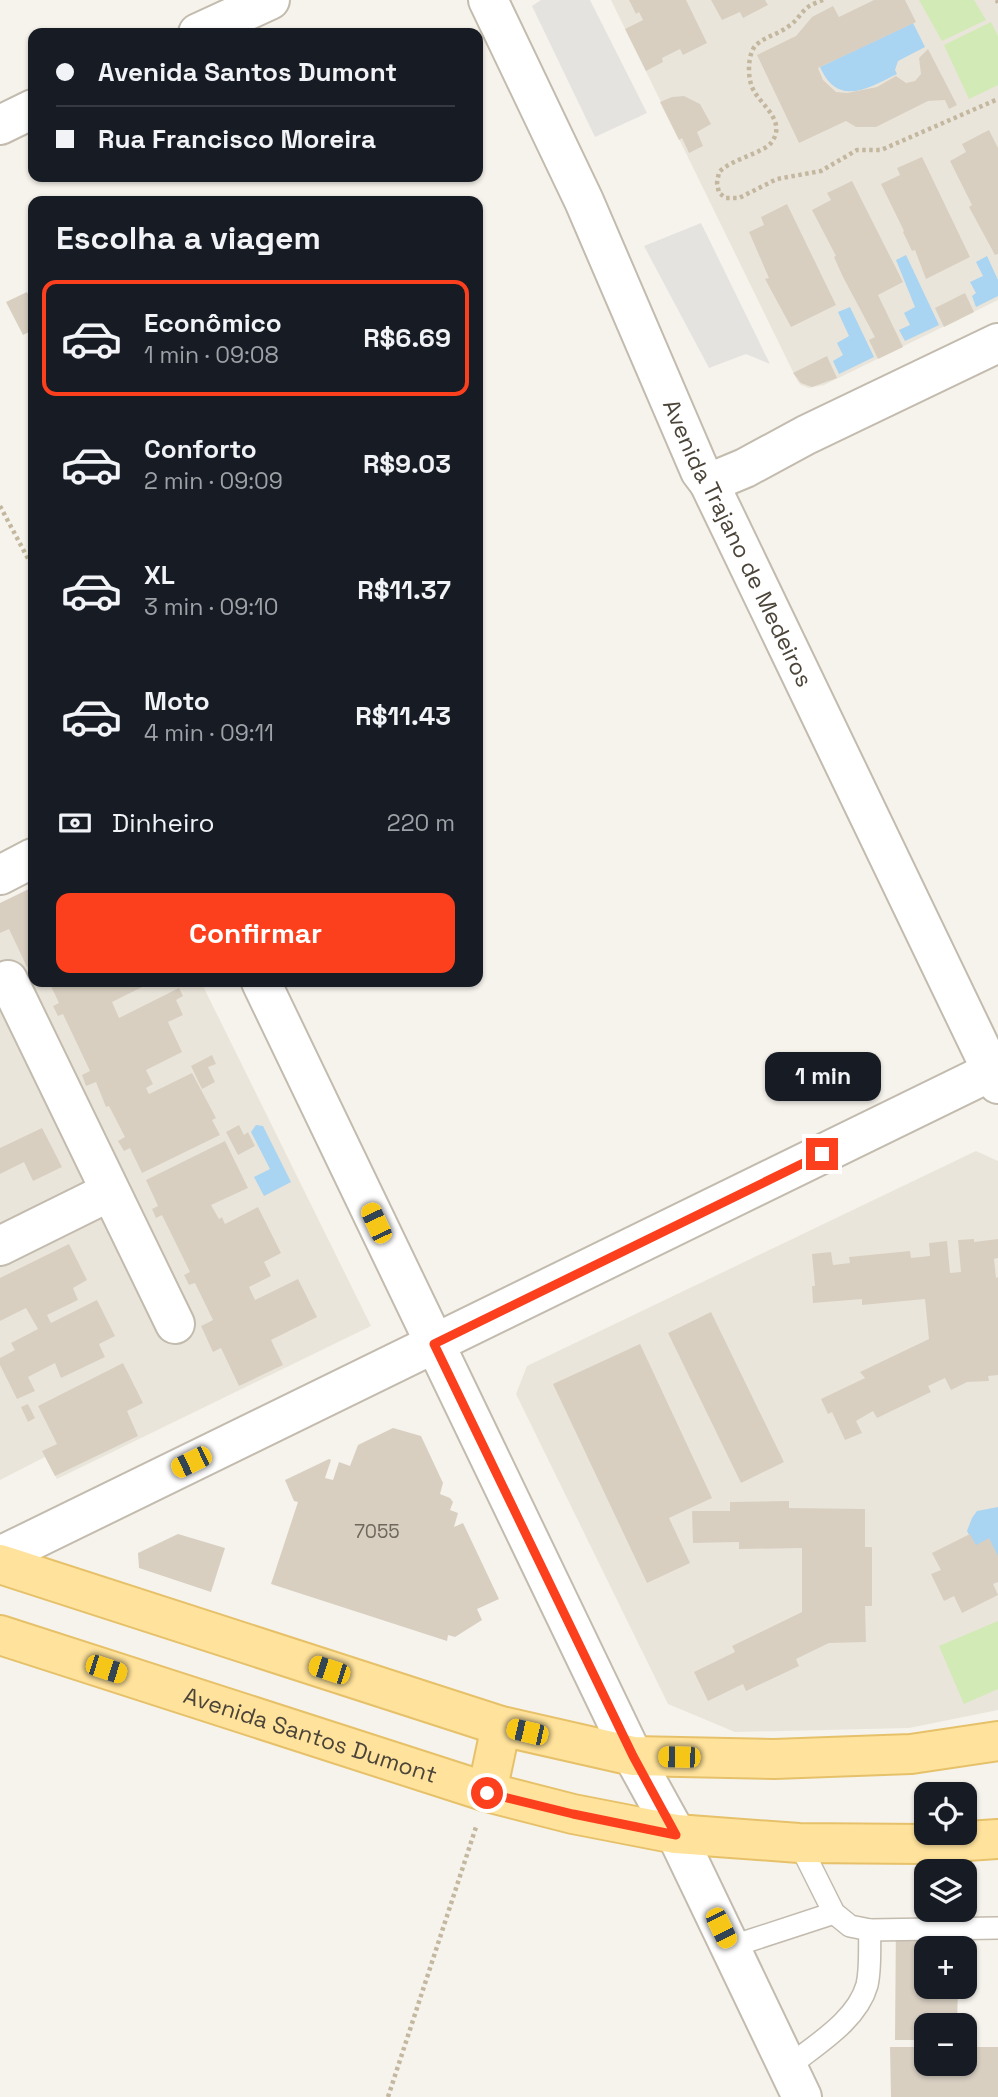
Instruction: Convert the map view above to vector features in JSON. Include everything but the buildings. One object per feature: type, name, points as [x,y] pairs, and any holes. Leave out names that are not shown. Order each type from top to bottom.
[{"type":"main road","points":[[0,1564],[501,1726],[633,1756],[815,1758],[911,1754],[998,1741]]},
{"type":"main road","name":"Avenida Santos Dumont","points":[[0,1635],[487,1793],[573,1814],[676,1835],[799,1843],[923,1844],[998,1839]]},
{"type":"main road","points":[[487,1793],[501,1726]]},
{"type":"street","points":[[209,28],[270,0]]},
{"type":"street","name":"Avenida Trajano de Medeiros","points":[[488,0],[584,201],[700,471],[709,483],[996,1074]]},
{"type":"street","points":[[0,125],[28,111]]},
{"type":"street","points":[[709,483],[745,468],[806,435],[998,343]]},
{"type":"street","points":[[0,875],[28,861]]},
{"type":"street","points":[[8,980],[175,1324]]},
{"type":"street","points":[[263,987],[633,1756],[676,1835],[795,2082]]},
{"type":"street","points":[[0,1556],[996,1074]]},
{"type":"street","points":[[0,1246],[109,1192]]},
{"type":"lane","points":[[799,1843],[834,1913],[850,1926],[870,1930],[998,1928]]},
{"type":"lane","points":[[730,1947],[834,1913]]},
{"type":"lane","points":[[795,2082],[860,2003],[868,1982],[870,1930]]},
{"type":"path","points":[[823,0],[808,7],[794,23],[754,47],[750,62],[752,89],[771,110],[775,135],[770,145],[736,160],[719,172],[717,188],[726,198],[739,198],[753,193],[777,179],[821,171],[857,150],[881,150],[998,99]]},
{"type":"path","points":[[0,506],[28,559]]},
{"type":"path","points":[[388,2097],[487,1793]]},
{"type":"shaded area","points":[[541,0],[590,0],[647,113],[595,137],[532,6]]},
{"type":"shaded area","points":[[611,0],[998,0],[998,300],[824,385],[809,388],[801,385]]},
{"type":"shaded area","points":[[701,223],[770,364],[746,354],[709,368],[644,246]]},
{"type":"shaded area","points":[[28,890],[28,987],[203,987],[371,1326],[57,1479],[45,1457],[0,1480],[0,904]]},
{"type":"shaded area","points":[[976,1151],[998,1161],[998,1710],[909,1728],[735,1732],[668,1704],[516,1394],[527,1366]]},
{"type":"green space","points":[[919,0],[974,0],[986,20],[942,41]]},
{"type":"green space","points":[[991,22],[998,36],[998,85],[969,99],[944,45]]},
{"type":"green space","points":[[998,1621],[998,1689],[964,1704],[939,1646]]},
{"type":"water","points":[[913,23],[925,47],[898,61],[895,70],[897,74],[875,85],[844,91],[827,79],[820,67]]},
{"type":"water","points":[[906,255],[939,325],[905,341],[899,330],[910,325],[904,313],[915,307],[896,260]]},
{"type":"water","points":[[987,256],[998,280],[998,296],[976,307],[972,296],[976,293],[970,282],[983,276],[976,262]]},
{"type":"water","points":[[850,307],[874,357],[839,374],[833,361],[843,355],[837,343],[849,336],[838,312]]},
{"type":"water","points":[[256,1125],[263,1126],[291,1182],[264,1196],[254,1177],[270,1169],[251,1132]]},
{"type":"water","points":[[998,1507],[998,1559],[978,1551],[967,1531],[977,1511]]},
{"type":"route","points":[[487,1793],[676,1835],[633,1756],[434,1344],[822,1154]]}]
